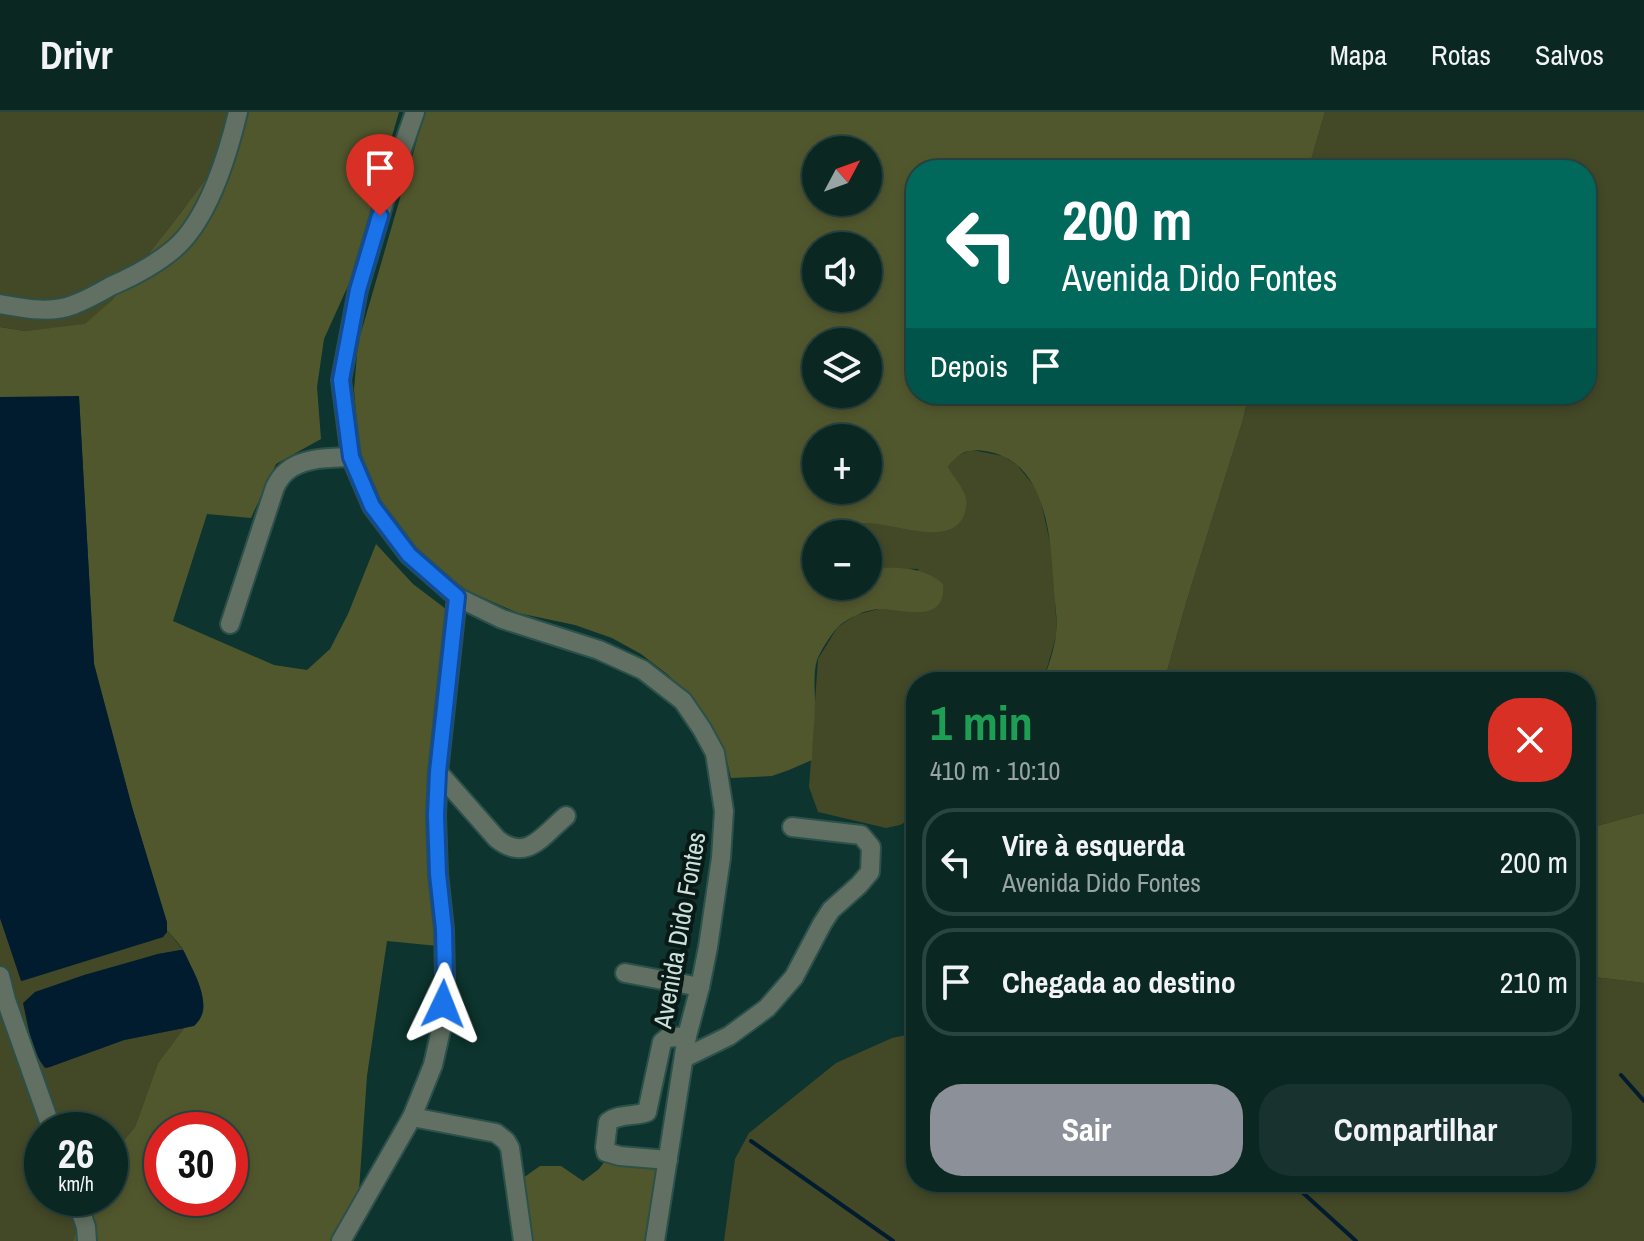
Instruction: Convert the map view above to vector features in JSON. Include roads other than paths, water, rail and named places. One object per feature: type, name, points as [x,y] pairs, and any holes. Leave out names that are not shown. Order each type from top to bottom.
[{"type":"street","points":[[0,304],[48,309],[70,306],[146,270],[176,247],[207,205],[238,112]]},
{"type":"street","name":"Avenida Dido Fontes","points":[[415,112],[358,290],[341,380],[351,457],[372,506],[409,555],[457,597],[502,619],[599,650],[643,670],[683,701],[715,753],[724,811],[721,858],[700,987],[687,1036],[655,1241]]},
{"type":"street","points":[[230,624],[275,487],[284,472],[316,459],[351,457]]},
{"type":"street","points":[[341,1241],[412,1117],[433,1065],[441,1030],[445,977],[444,929],[436,815],[457,597]]},
{"type":"street","points":[[438,772],[506,846],[529,848],[566,816]]},
{"type":"street","points":[[684,1058],[729,1036],[767,1008],[794,977],[831,910],[870,872],[871,847],[861,835],[792,827]]},
{"type":"street","points":[[625,973],[700,987]]},
{"type":"street","points":[[0,976],[46,1112]]},
{"type":"street","points":[[668,1160],[606,1152],[608,1122],[647,1112],[662,1042],[667,1038],[687,1036]]},
{"type":"street","points":[[412,1117],[496,1133],[506,1141],[510,1148],[523,1241]]},
{"type":"street","points":[[82,1216],[87,1241]]},
{"type":"water","points":[[79,396],[94,664],[167,922],[167,932],[163,937],[21,981],[0,918],[0,397]]},
{"type":"water","points":[[183,950],[203,999],[200,1018],[194,1026],[124,1040],[45,1068],[33,1046],[23,1003],[35,992],[158,954]]},
{"type":"waterway","points":[[1621,1075],[1644,1101]]},
{"type":"waterway","points":[[751,1141],[893,1241]]},
{"type":"waterway","points":[[1302,1192],[1356,1241]]}]
